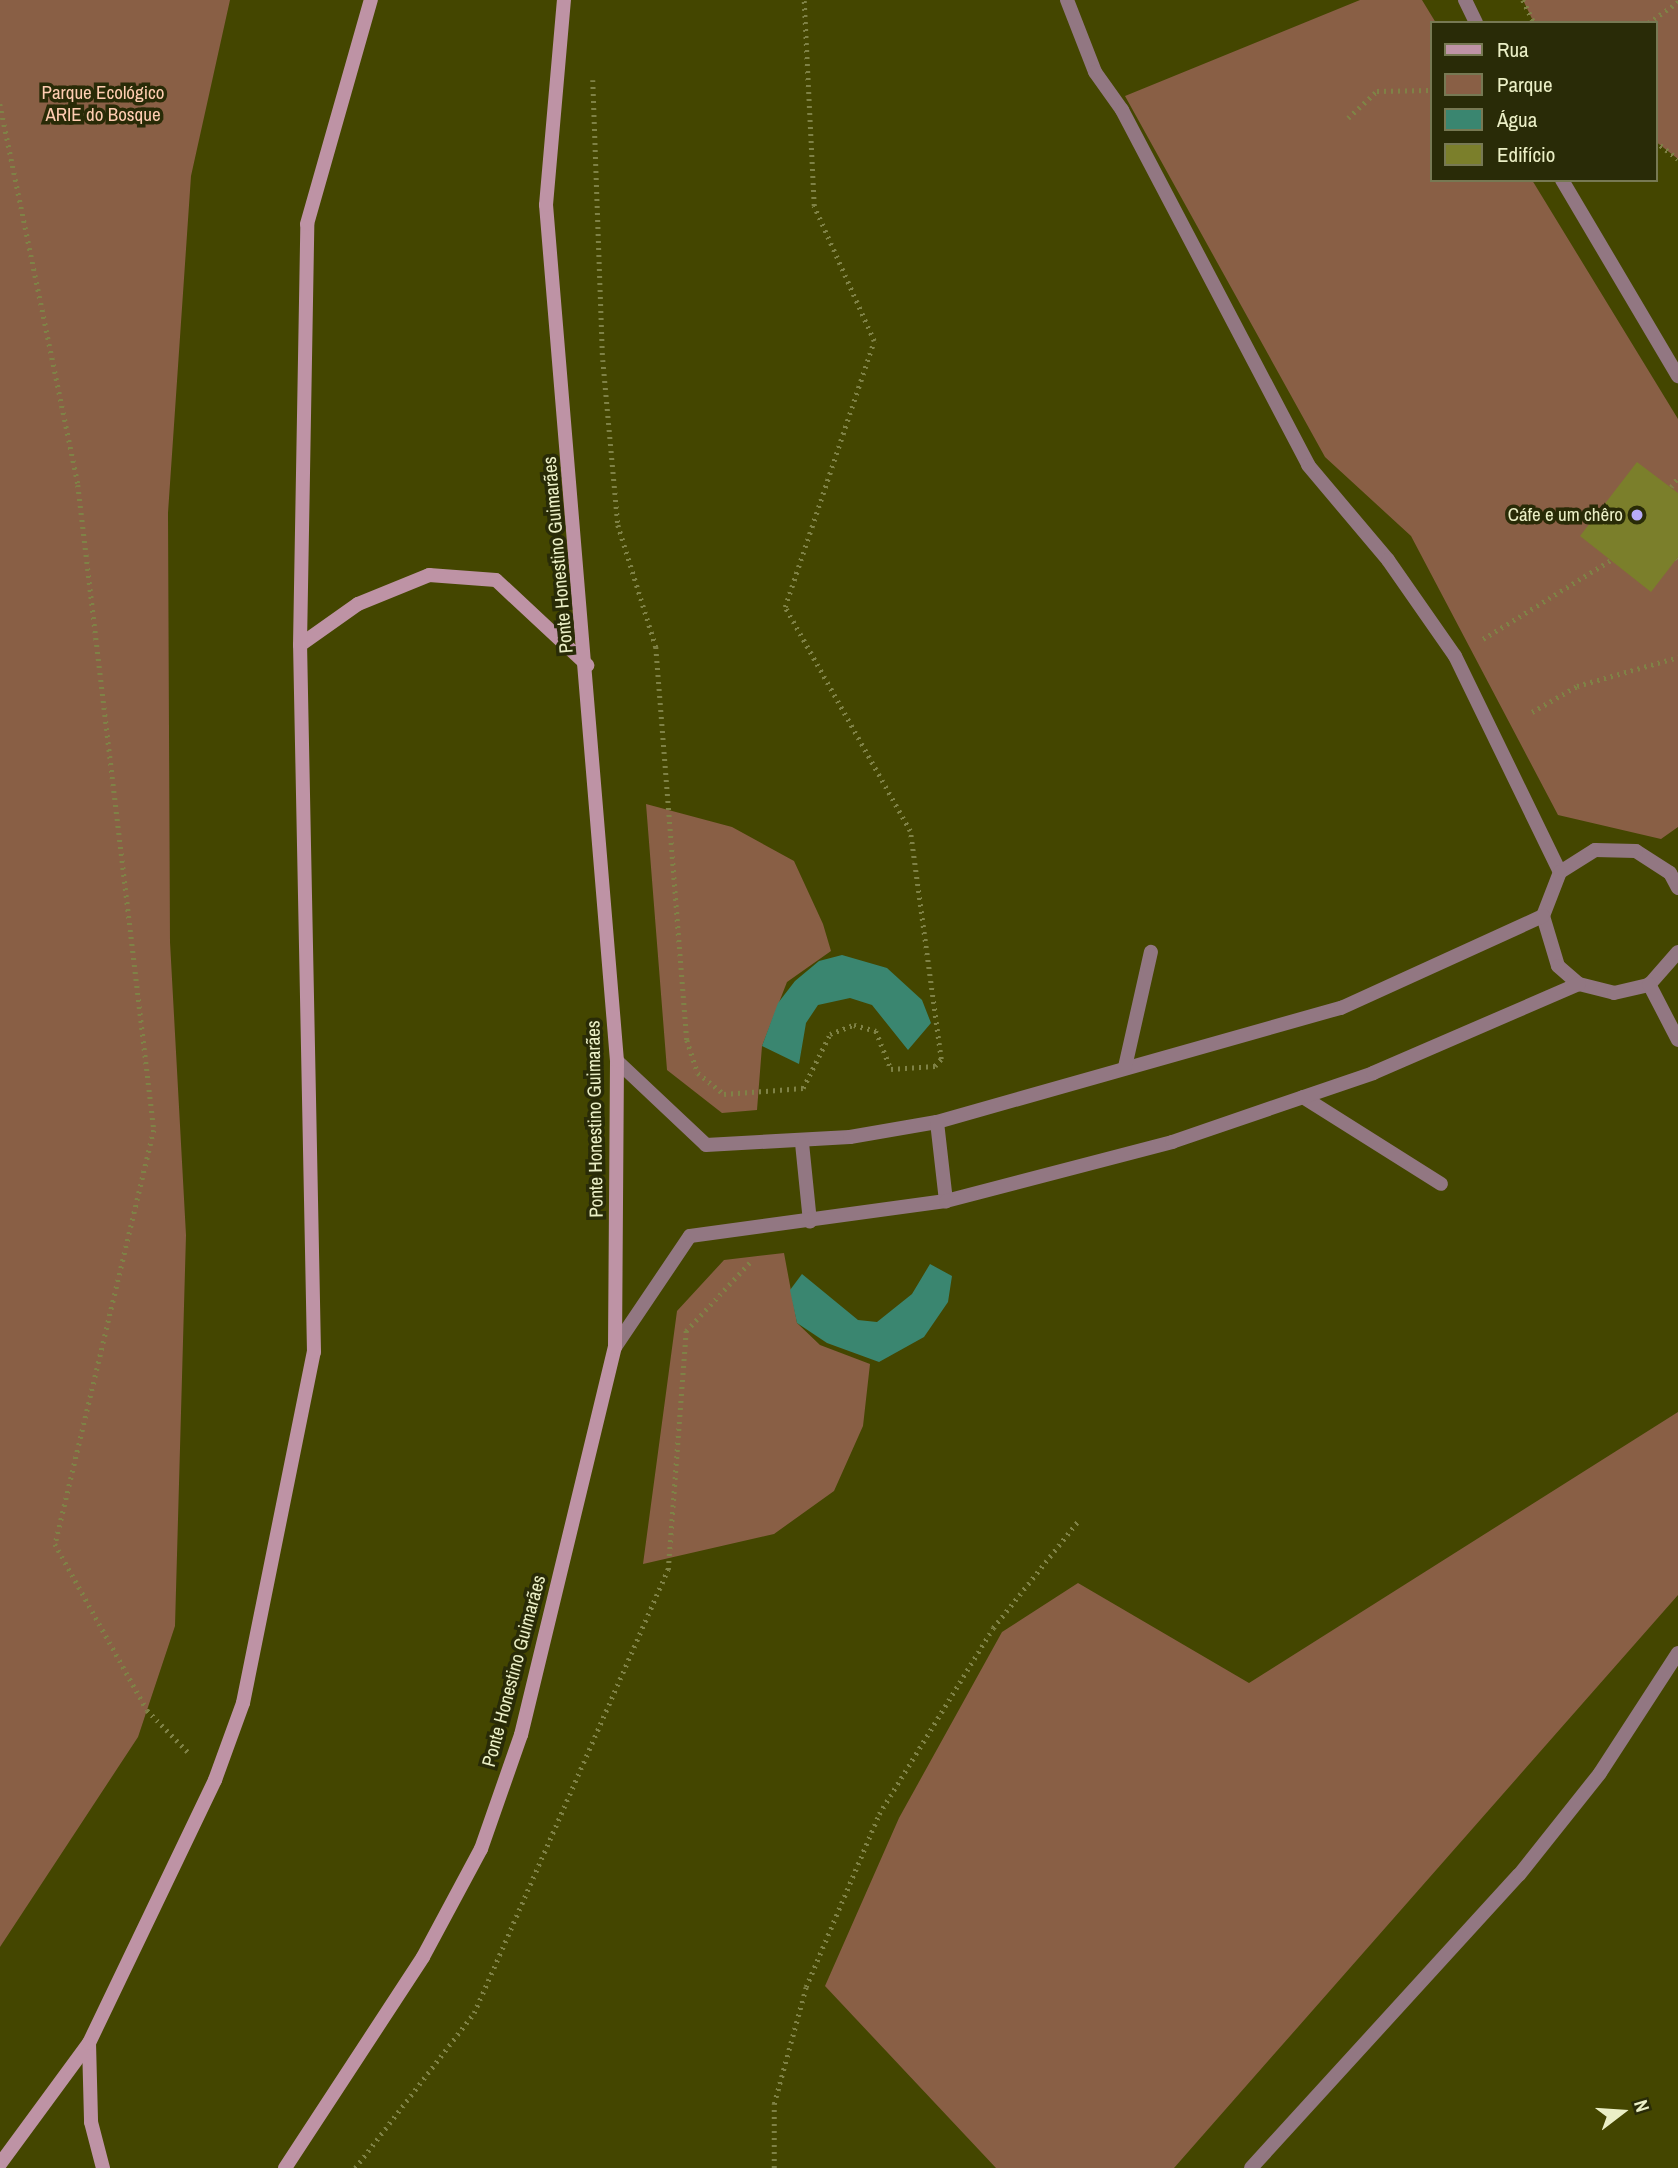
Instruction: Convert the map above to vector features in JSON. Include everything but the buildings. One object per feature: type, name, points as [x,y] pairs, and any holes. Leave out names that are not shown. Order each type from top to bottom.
[{"type":"main road","points":[[0,2164],[89,2043],[215,1780],[243,1703],[314,1352],[300,645],[307,224],[371,0]]},
{"type":"main road","name":"Ponte Honestino Guimarães","points":[[285,2168],[423,1957],[481,1849],[521,1735],[615,1347],[617,1060],[587,665],[546,205],[564,0]]},
{"type":"main road","points":[[300,645],[358,604],[429,575],[496,580],[587,665]]},
{"type":"main road","points":[[89,2043],[91,2122],[103,2168]]},
{"type":"main road","points":[[275,2168],[300,2148]]},
{"type":"lane","points":[[1067,0],[1095,72],[1122,110],[1308,465],[1388,560],[1455,656],[1560,872]]},
{"type":"lane","points":[[1465,0],[1475,21]]},
{"type":"lane","points":[[1563,182],[1678,376]]},
{"type":"lane","points":[[1678,888],[1674,871],[1636,851],[1595,850],[1560,872],[1543,916],[1546,942],[1558,966],[1579,984],[1614,993],[1649,984],[1678,953]]},
{"type":"lane","points":[[617,1060],[706,1145],[802,1143],[937,1122],[1341,1007],[1543,916]]},
{"type":"lane","points":[[1125,1067],[1151,952]]},
{"type":"lane","points":[[615,1347],[690,1236],[810,1222],[946,1200],[1172,1142],[1303,1097],[1579,984]]},
{"type":"lane","points":[[1649,984],[1678,1040]]},
{"type":"lane","points":[[1303,1097],[1441,1184]]},
{"type":"lane","points":[[937,1122],[946,1200]]},
{"type":"lane","points":[[802,1143],[810,1222]]},
{"type":"lane","points":[[1251,2168],[1519,1875],[1600,1773],[1678,1653]]},
{"type":"path","points":[[593,67],[603,360],[618,525],[656,647],[687,1040],[698,1073],[724,1094],[796,1090],[830,1034],[854,1026],[879,1034],[891,1069],[935,1066],[941,1059],[910,831],[785,607],[874,341],[814,206],[804,0]]},
{"type":"path","points":[[1523,0],[1534,21]]},
{"type":"path","points":[[1651,21],[1678,2]]},
{"type":"path","points":[[1348,118],[1377,91],[1430,90]]},
{"type":"path","points":[[0,104],[78,485],[154,1130],[55,1544],[147,1710],[215,1780]]},
{"type":"path","points":[[1657,143],[1678,159]]},
{"type":"path","points":[[1671,487],[1678,477]]},
{"type":"path","points":[[1455,656],[1611,560]]},
{"type":"path","points":[[1532,712],[1577,686],[1678,657]]},
{"type":"path","points":[[355,2168],[474,2013],[668,1570],[686,1331],[764,1252]]},
{"type":"path","points":[[774,2168],[774,2104],[806,1987],[879,1814],[993,1628],[1079,1520]]},
{"type":"green space","name":"Parque Ecológico ARIE do Bosque","points":[[0,0],[230,0],[191,176],[168,513],[170,942],[186,1235],[175,1626],[138,1737],[0,1947]]},
{"type":"green space","points":[[1360,0],[1422,0],[1435,21],[1430,21],[1430,182],[1533,182],[1678,419],[1678,827],[1661,839],[1558,815],[1411,536],[1325,457],[1125,96]]},
{"type":"green space","points":[[1523,0],[1678,0],[1678,159],[1657,143],[1657,21],[1533,21]]},
{"type":"green space","points":[[646,804],[732,827],[794,861],[823,924],[831,951],[787,982],[762,1046],[757,1110],[722,1113],[667,1070]]},
{"type":"green space","points":[[784,1253],[797,1323],[820,1345],[870,1364],[863,1426],[834,1491],[774,1534],[643,1564],[677,1311],[724,1260]]},
{"type":"green space","points":[[1678,1412],[1678,1595],[1174,2168],[996,2168],[825,1986],[899,1818],[1002,1632],[1078,1583],[1249,1683]]},
{"type":"water","points":[[842,955],[887,968],[922,1000],[931,1023],[908,1050],[872,1005],[850,998],[818,1005],[806,1023],[799,1064],[762,1046],[778,1003],[795,981],[819,961]]},
{"type":"water","points":[[930,1264],[952,1276],[948,1302],[924,1337],[879,1362],[827,1343],[797,1323],[790,1290],[802,1274],[858,1320],[877,1322],[912,1294]]},
{"type":"place","name":"Cáfe e um chêro","points":[[1637,515]]}]
